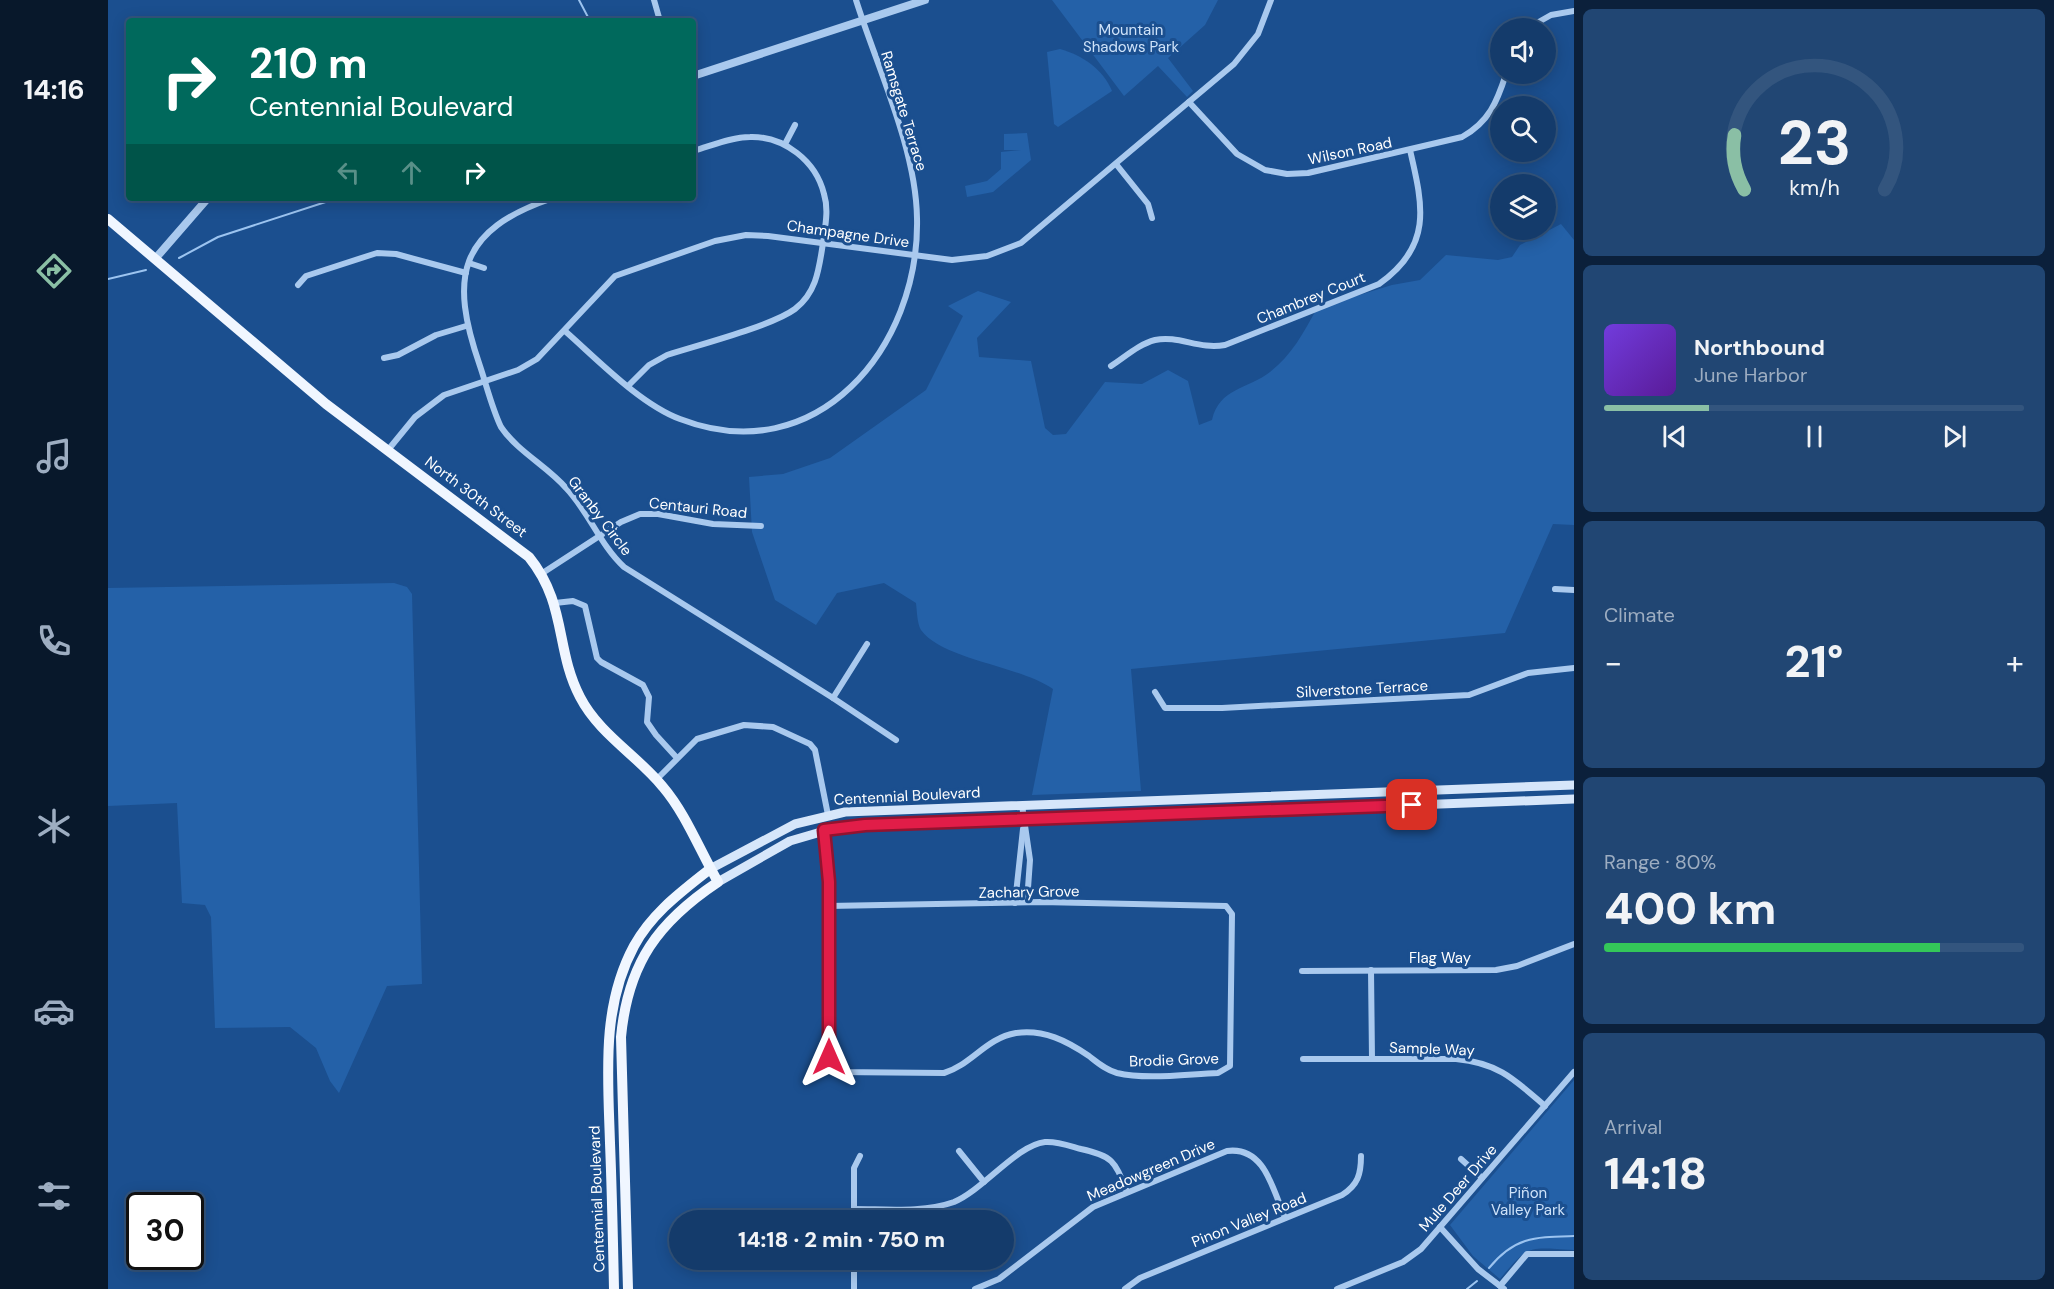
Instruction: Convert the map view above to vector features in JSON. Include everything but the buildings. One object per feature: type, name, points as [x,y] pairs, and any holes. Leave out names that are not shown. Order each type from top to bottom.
[{"type":"main road","name":"North 30th Street","points":[[108,219],[326,404],[522,550],[541,574],[555,603],[570,673],[585,706],[601,726],[657,779],[670,796],[718,882]]},
{"type":"main road","name":"Centennial Boulevard","points":[[614,1289],[608,1061],[612,1010],[624,968],[645,930],[668,902],[710,869],[784,829],[828,815],[1022,805],[1574,785]]},
{"type":"main road","name":"Centennial Boulevard","points":[[628,1289],[621,1037],[623,1016],[635,974],[647,947],[666,923],[688,902],[790,841],[824,830],[865,825],[1574,799]]},
{"type":"street","points":[[654,0],[659,18]]},
{"type":"street","name":"Ramsgate Terrace","points":[[565,332],[665,412],[707,428],[754,431],[803,420],[846,393],[877,359],[905,301],[915,255],[917,220],[914,183],[904,144],[856,0]]},
{"type":"street","points":[[696,75],[925,0]]},
{"type":"street","name":"Champagne Drive","points":[[388,450],[415,417],[434,402],[460,389],[528,365],[545,354],[608,281],[631,269],[715,241],[746,235],[964,260],[1010,248],[1034,234],[1234,64],[1252,44],[1271,0]]},
{"type":"street","points":[[1546,18],[1574,11]]},
{"type":"street","name":"Wilson Road","points":[[1189,102],[1237,154],[1271,171],[1308,173],[1451,141],[1477,127],[1494,106],[1502,84]]},
{"type":"street","points":[[785,144],[795,125]]},
{"type":"street","points":[[629,385],[657,359],[776,319],[796,308],[815,284],[823,243],[826,208],[822,187],[813,169],[785,144],[751,137],[730,140],[696,151]]},
{"type":"street","name":"Chambrey Court","points":[[1111,366],[1136,349],[1156,340],[1175,340],[1204,347],[1225,345],[1379,284],[1390,276],[1412,249],[1420,227],[1421,194],[1410,150]]},
{"type":"street","points":[[1116,164],[1148,204],[1152,218]]},
{"type":"street","points":[[155,259],[205,201]]},
{"type":"street","name":"Granby Circle","points":[[544,201],[524,208],[497,224],[481,243],[466,273],[462,300],[466,326],[498,420],[505,434],[566,487],[618,561],[636,576],[834,698],[896,740]]},
{"type":"street","points":[[298,285],[306,276],[377,253],[396,254],[466,273]]},
{"type":"street","points":[[469,263],[484,268]]},
{"type":"street","points":[[384,358],[398,355],[436,335],[466,326]]},
{"type":"street","name":"Centauri Road","points":[[541,574],[631,517],[650,514],[702,524],[761,526]]},
{"type":"street","points":[[1554,589],[1574,590]]},
{"type":"street","points":[[555,603],[573,601],[585,606],[597,658],[643,686],[649,697],[647,722],[677,758]]},
{"type":"street","points":[[834,698],[867,644]]},
{"type":"street","name":"Silverstone Terrace","points":[[1155,692],[1165,708],[1222,708],[1469,695],[1528,673],[1574,668]]},
{"type":"street","points":[[657,779],[677,758],[705,735],[755,724],[774,727],[810,744],[815,750],[828,815]]},
{"type":"street","points":[[1022,805],[1030,860],[1027,902]]},
{"type":"street","points":[[1015,903],[1024,819]]},
{"type":"street","points":[[824,830],[828,906]]},
{"type":"street","name":"Zachary Grove","points":[[828,906],[1027,902],[1222,905],[1229,908],[1232,914],[1232,1061],[1227,1070]]},
{"type":"street","name":"Brodie Grove","points":[[828,906],[829,1057],[833,1070],[840,1073],[944,1073],[956,1068],[993,1041],[1018,1033],[1038,1033],[1071,1044],[1103,1067],[1119,1073],[1218,1073],[1227,1070]]},
{"type":"street","name":"Flag Way","points":[[1302,971],[1496,970],[1517,966],[1574,944]]},
{"type":"street","points":[[1517,966],[1521,974]]},
{"type":"street","points":[[1371,970],[1372,1059]]},
{"type":"street","name":"Sample Way","points":[[1302,1059],[1456,1059],[1481,1062],[1508,1074],[1545,1106]]},
{"type":"street","name":"Mule Deer Drive","points":[[1337,1289],[1409,1258],[1440,1227],[1574,1072]]},
{"type":"street","points":[[860,1156],[854,1168],[854,1209],[932,1207],[958,1200],[1034,1145],[1054,1142],[1106,1156],[1115,1164],[1127,1192]]},
{"type":"street","points":[[959,1150],[984,1182]]},
{"type":"street","name":"Meadowgreen Drive","points":[[975,1289],[999,1279],[1086,1211],[1220,1153],[1240,1150],[1252,1155],[1262,1164],[1285,1218]]},
{"type":"street","name":"Pinon Valley Road","points":[[1125,1289],[1140,1278],[1349,1191],[1359,1178],[1361,1156]]},
{"type":"street","points":[[1461,1159],[1482,1178]]},
{"type":"street","points":[[1440,1227],[1478,1269],[1502,1287],[1527,1254],[1574,1254]]},
{"type":"street","points":[[854,1270],[854,1289]]},
{"type":"green space","name":"Mountain Shadows Park","points":[[1052,0],[1218,0],[1205,25],[1168,58],[1193,91],[1187,97],[1158,66],[1124,96]]},
{"type":"green space","points":[[1060,49],[1091,64],[1103,76],[1112,91],[1058,127],[1054,124],[1047,52]]},
{"type":"green space","points":[[1027,133],[1031,160],[993,192],[967,197],[965,186],[987,181],[1001,169],[1001,152],[1021,150],[1004,150],[1004,134]]},
{"type":"green space","points":[[1561,224],[1574,240],[1574,525],[1553,524],[1505,633],[1131,669],[1141,791],[1032,795],[1053,689],[1021,674],[963,656],[932,640],[921,630],[916,603],[884,583],[837,593],[816,625],[775,600],[752,532],[749,477],[783,474],[830,458],[926,390],[963,316],[948,306],[978,291],[1011,302],[977,338],[979,357],[1031,361],[1045,428],[1053,435],[1066,434],[1105,382],[1142,384],[1168,370],[1188,381],[1199,425],[1212,420],[1221,401],[1228,395],[1261,378],[1278,365],[1297,343],[1317,308],[1392,285],[1420,280],[1446,255],[1498,260],[1512,257],[1520,245],[1530,240],[1556,240],[1556,227]]},
{"type":"green space","points":[[394,583],[407,587],[412,594],[422,984],[387,986],[339,1093],[330,1081],[316,1048],[290,1027],[215,1028],[211,917],[205,905],[182,903],[177,803],[108,806],[108,588]]},
{"type":"green space","name":"Piñon Valley Park","points":[[1574,1080],[1574,1250],[1531,1250],[1517,1259],[1500,1279],[1473,1256],[1450,1225]]},
{"type":"waterway","points":[[579,0],[588,18]]},
{"type":"waterway","points":[[179,258],[218,237],[329,201]]},
{"type":"waterway","points":[[108,279],[146,270]]},
{"type":"waterway","points":[[1489,1268],[1508,1250],[1527,1240],[1574,1236]]},
{"type":"waterway","points":[[1467,1289],[1477,1281]]},
{"type":"route","points":[[829,1057],[829,882],[824,830],[865,825],[1412,805]]}]
